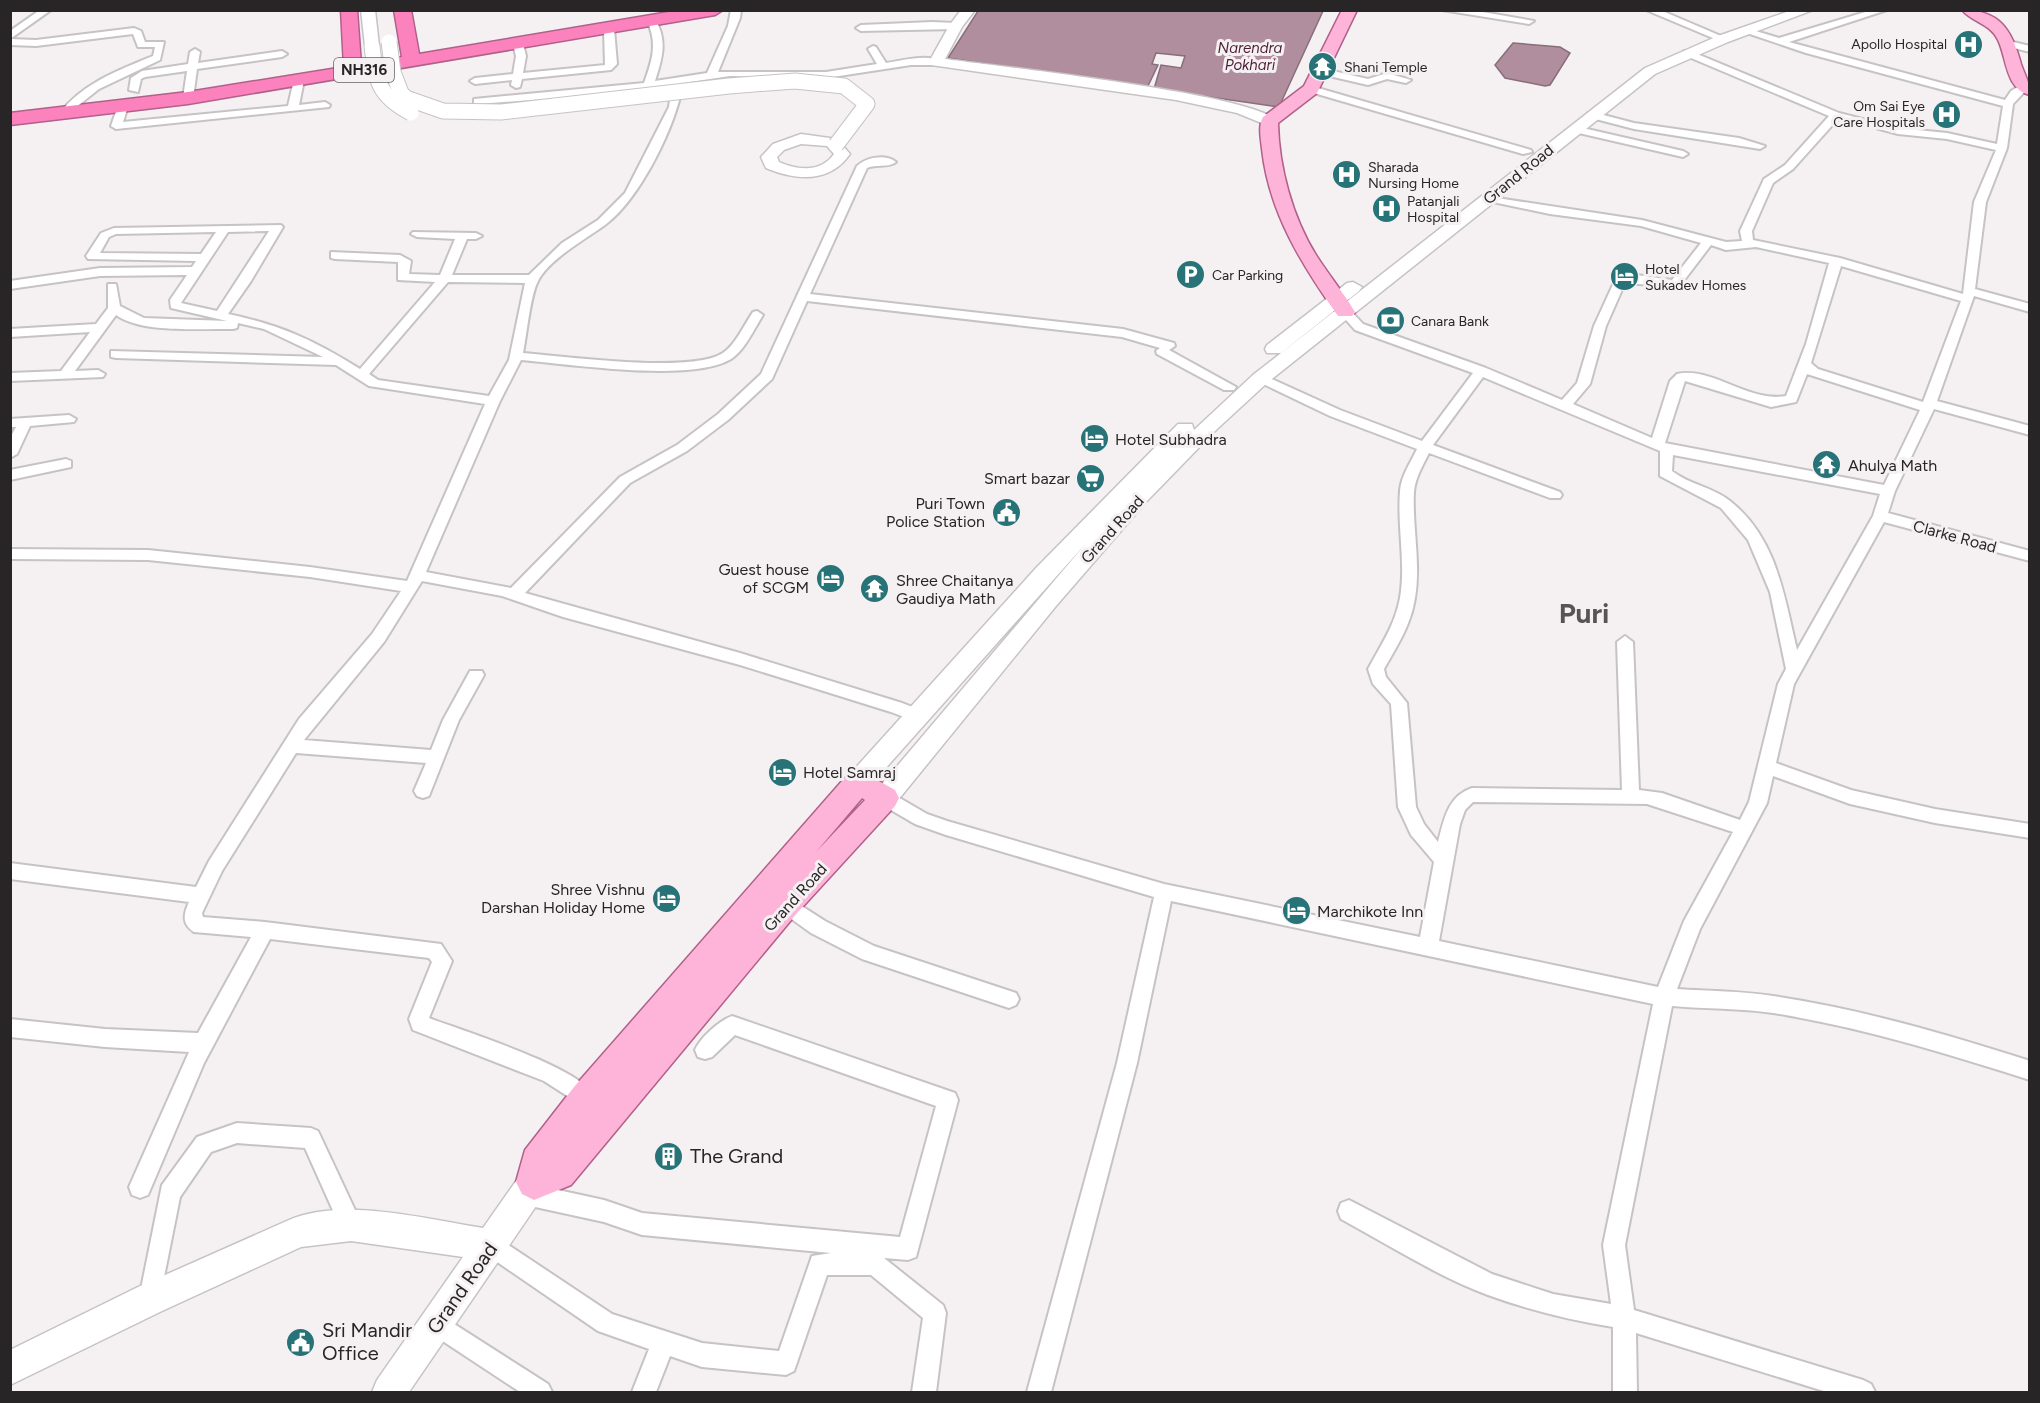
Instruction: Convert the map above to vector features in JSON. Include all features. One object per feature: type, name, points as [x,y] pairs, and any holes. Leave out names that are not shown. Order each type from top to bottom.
[{"type":"highway","points":[[349,10],[353,71]]},
{"type":"highway","points":[[402,10],[412,62]]},
{"type":"highway","name":"NH316","points":[[10,119],[188,98],[715,10]]},
{"type":"main road","points":[[368,10],[377,85],[392,104],[416,115],[453,120],[515,120],[717,93],[819,91],[841,98],[846,110],[839,121],[819,139]]},
{"type":"main road","points":[[969,10],[956,26],[936,62],[1176,96],[1241,109],[1269,121]]},
{"type":"main road","points":[[1341,305],[1305,253],[1286,206],[1273,165],[1268,139],[1269,121],[1311,89],[1350,10]]},
{"type":"main road","name":"Grand Road","points":[[530,1188],[559,1173],[786,904],[885,798],[1048,600],[1139,497],[1260,380],[1390,261],[1635,65],[1717,37],[1780,10]]},
{"type":"main road","name":"Grand Road","points":[[389,1392],[530,1188],[537,1162],[586,1098],[859,781],[1044,573],[1155,457],[1229,387],[1341,305],[1431,246],[1574,129],[1650,71],[1717,37],[1746,31],[1807,10]]},
{"type":"main road","points":[[1969,10],[1996,26],[2008,44],[2018,78],[2027,88]]},
{"type":"main road","points":[[388,37],[400,91],[417,105],[444,112],[507,112],[725,86],[779,83],[846,87],[859,92],[867,104],[836,145]]},
{"type":"main road","points":[[819,139],[836,145],[843,154],[838,162],[824,170],[785,172],[772,165],[769,158],[772,151],[785,143],[819,139]]},
{"type":"main road","points":[[859,781],[885,798]]},
{"type":"main road","points":[[10,1368],[150,1299],[300,1231],[351,1225],[492,1245]]},
{"type":"street","points":[[10,36],[47,10]]},
{"type":"street","points":[[712,76],[715,58],[736,19],[736,10]]},
{"type":"street","points":[[1446,10],[1529,21]]},
{"type":"street","points":[[1650,10],[1717,37]]},
{"type":"street","points":[[1778,42],[1883,10]]},
{"type":"street","points":[[649,84],[661,44],[659,32],[652,21]]},
{"type":"street","points":[[861,28],[932,24],[956,26]]},
{"type":"street","points":[[475,81],[611,67],[609,29]]},
{"type":"street","points":[[10,42],[36,43],[134,31],[138,33],[141,45],[161,44],[156,58],[87,92],[77,99],[65,113]]},
{"type":"street","points":[[1746,31],[1778,42],[2008,104]]},
{"type":"street","points":[[513,99],[518,76],[518,44]]},
{"type":"street","points":[[2008,44],[2030,49]]},
{"type":"street","points":[[873,49],[883,67]]},
{"type":"street","points":[[188,98],[195,52]]},
{"type":"street","points":[[1687,53],[1837,116],[1898,131],[1947,136],[2002,148]]},
{"type":"street","points":[[134,90],[138,75],[282,54]]},
{"type":"street","points":[[478,101],[598,92],[730,73],[826,75],[936,62]]},
{"type":"street","points":[[1320,71],[1368,82],[1387,76],[1406,81]]},
{"type":"street","points":[[293,108],[299,80]]},
{"type":"street","points":[[335,255],[400,259],[405,261],[402,277],[532,279],[553,262],[566,245],[602,222],[630,195],[674,107],[678,81]]},
{"type":"street","points":[[1626,1392],[1624,1318],[1614,1245],[1664,997],[1691,927],[1758,803],[1786,684],[1880,516],[1888,491],[1929,405],[1968,295],[1980,202],[2002,148],[2008,104],[2014,93],[2027,88]]},
{"type":"street","points":[[1311,89],[1527,152]]},
{"type":"street","points":[[123,106],[116,126],[325,105]]},
{"type":"street","points":[[1592,115],[1634,128],[1726,139],[1760,146]]},
{"type":"street","points":[[1748,242],[1746,231],[1768,181],[1789,167],[1837,116]]},
{"type":"street","points":[[1574,129],[1683,154]]},
{"type":"street","points":[[514,595],[625,480],[682,448],[723,417],[767,376],[862,166],[873,161],[891,162]]},
{"type":"street","points":[[1488,198],[1550,211],[1642,223],[1733,246],[1748,242],[2030,308]]},
{"type":"street","points":[[203,258],[92,256],[105,235],[114,231],[273,226],[278,230],[220,316]]},
{"type":"street","points":[[225,227],[194,271],[175,305],[268,326],[317,347],[361,376],[389,386],[493,401]]},
{"type":"street","points":[[417,234],[476,236]]},
{"type":"street","points":[[361,376],[444,279],[462,237]]},
{"type":"street","points":[[1564,406],[1583,384],[1600,326],[1620,281],[1630,278],[1675,284],[1708,241]]},
{"type":"street","points":[[1794,668],[1787,649],[1781,606],[1772,571],[1736,514],[1723,503],[1665,473],[1662,447],[1677,381],[1682,377],[1691,377],[1771,402],[1791,399],[1836,261]]},
{"type":"street","points":[[10,285],[100,272],[194,271]]},
{"type":"street","points":[[532,279],[516,356],[493,401],[414,581],[378,638],[305,724],[215,866],[193,913],[194,922],[201,926],[265,930],[434,950],[442,961],[419,1019],[420,1024],[551,1074],[586,1098]]},
{"type":"street","points":[[65,375],[114,308],[112,287]]},
{"type":"street","points":[[803,297],[1124,333],[1166,349],[1229,387]]},
{"type":"street","points":[[1341,305],[1359,327],[1481,371],[1662,447],[1888,491]]},
{"type":"street","points":[[114,308],[129,318],[143,322],[221,326],[253,322]]},
{"type":"street","points":[[516,356],[650,367],[704,364],[727,356],[757,315]]},
{"type":"street","points":[[10,333],[98,328]]},
{"type":"street","points":[[116,354],[339,361]]},
{"type":"street","points":[[1804,363],[1813,372],[2030,431]]},
{"type":"street","points":[[1444,861],[1411,823],[1407,807],[1399,703],[1394,694],[1380,683],[1376,669],[1401,625],[1405,612],[1410,549],[1407,491],[1415,463],[1481,371]]},
{"type":"street","points":[[10,377],[98,375]]},
{"type":"street","points":[[1260,380],[1335,413],[1556,495]]},
{"type":"street","points":[[10,423],[69,419]]},
{"type":"street","points":[[10,454],[25,422]]},
{"type":"street","points":[[10,476],[66,464]]},
{"type":"street","name":"Clarke Road","points":[[1880,516],[2030,556]]},
{"type":"street","points":[[10,554],[160,556],[310,572],[476,585],[596,621],[668,638],[803,678],[917,716]]},
{"type":"street","points":[[1625,642],[1631,796]]},
{"type":"street","points":[[423,791],[451,720],[476,675]]},
{"type":"street","points":[[291,746],[438,757]]},
{"type":"street","points":[[1765,766],[1850,797],[1935,816],[2030,831]]},
{"type":"street","points":[[1428,948],[1444,861],[1457,808],[1464,799],[1472,795],[1631,796],[1662,800],[1743,829]]},
{"type":"street","points":[[885,798],[921,819],[946,828],[1164,892],[1664,997],[1770,1004],[1847,1018],[1932,1039],[2030,1071]]},
{"type":"street","points":[[10,871],[200,896]]},
{"type":"street","points":[[1039,1392],[1127,1063],[1164,892]]},
{"type":"street","points":[[786,904],[818,927],[869,953],[1009,999]]},
{"type":"street","points":[[140,1187],[164,1124],[204,1043],[265,930]]},
{"type":"street","points":[[530,1188],[642,1224],[908,1249],[948,1100],[732,1025],[705,1050]]},
{"type":"street","points":[[10,1028],[105,1038],[204,1043]]},
{"type":"street","points":[[150,1299],[170,1193],[204,1144],[237,1133],[311,1138],[351,1225]]},
{"type":"street","points":[[1349,1211],[1430,1256],[1490,1284],[1553,1305],[1624,1318],[1863,1392]]},
{"type":"street","points":[[492,1245],[606,1323],[702,1355],[786,1364],[820,1264],[874,1264],[935,1313],[924,1392]]},
{"type":"street","points":[[437,1324],[540,1392]]},
{"type":"street","points":[[644,1392],[663,1342]]},
{"type":"water","name":"Narendra Pokhari","points":[[978,11],[1323,11],[1279,107],[1154,89],[1161,65],[1181,68],[1185,56],[1156,53],[1152,64],[1158,65],[1147,88],[948,58]]},
{"type":"water","points":[[1513,43],[1560,47],[1570,53],[1550,85],[1545,86],[1505,78],[1495,65]]},
{"type":"place","name":"Apollo Hospital","points":[[1968,44]]},
{"type":"place","name":"Shani Temple","points":[[1323,67]]},
{"type":"place","name":"Om Sai Eye Care Hospitals","points":[[1946,114]]},
{"type":"place","name":"Sharada Nursing Home","points":[[1347,175]]},
{"type":"place","name":"Patanjali Hospital","points":[[1386,209]]},
{"type":"place","name":"Car Parking","points":[[1191,275]]},
{"type":"place","name":"Hotel Sukadev Homes","points":[[1624,277]]},
{"type":"place","name":"Canara Bank","points":[[1390,321]]},
{"type":"place","name":"Hotel Subhadra","points":[[1094,439]]},
{"type":"place","name":"Ahulya Math","points":[[1827,465]]},
{"type":"place","name":"Smart bazar","points":[[1091,478]]},
{"type":"place","name":"Puri Town Police Station","points":[[1006,512]]},
{"type":"place","name":"Guest house of SCGM","points":[[830,578]]},
{"type":"place","name":"Shree Chaitanya Gaudiya Math","points":[[875,589]]},
{"type":"place","name":"Hotel Samraj","points":[[782,772]]},
{"type":"place","name":"Shree Vishnu Darshan Holiday Home","points":[[666,898]]},
{"type":"place","name":"Marchikote Inn","points":[[1296,911]]},
{"type":"place","name":"The Grand","points":[[669,1156]]},
{"type":"place","name":"Sri Mandir Office","points":[[301,1342]]},
{"type":"district","name":"Puri","points":[[1584,613]]}]
